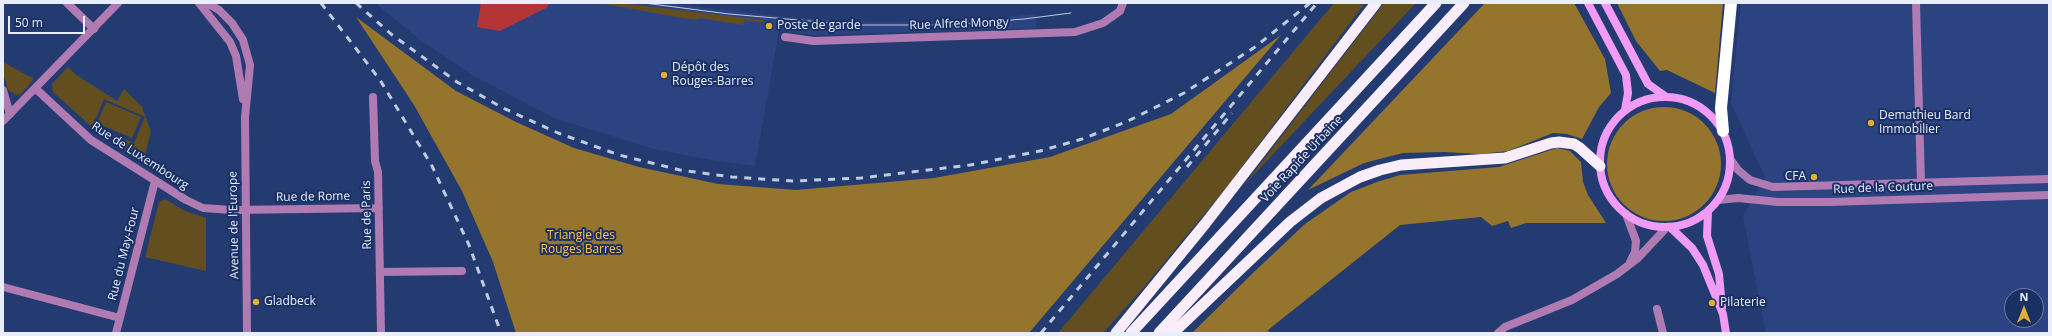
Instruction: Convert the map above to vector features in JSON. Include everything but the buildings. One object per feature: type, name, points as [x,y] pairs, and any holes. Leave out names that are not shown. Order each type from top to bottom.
[{"type":"highway","points":[[1116,333],[1209,218],[1376,3]]},
{"type":"highway","name":"Voie Rapide Urbaine","points":[[1131,333],[1436,3]]},
{"type":"highway","name":"Voie Rapide Urbaine","points":[[1159,333],[1464,3]]},
{"type":"highway","points":[[1723,131],[1721,108],[1731,3]]},
{"type":"highway","points":[[1173,333],[1290,222],[1321,198],[1360,177],[1401,165],[1474,162],[1505,158],[1551,143],[1559,142],[1574,144],[1600,166]]},
{"type":"main road","points":[[1588,3],[1626,75],[1628,93],[1625,110]]},
{"type":"main road","points":[[1605,3],[1648,84],[1666,97]]},
{"type":"main road","points":[[1666,97],[1687,100],[1714,118],[1723,131],[1731,160],[1728,181],[1719,200],[1708,211],[1688,224],[1669,227],[1642,223],[1626,214],[1617,206],[1606,190],[1600,166],[1602,147],[1606,135],[1616,119],[1625,110],[1644,100],[1666,97]]},
{"type":"main road","points":[[1708,211],[1707,236],[1719,274],[1726,333]]},
{"type":"main road","points":[[1669,227],[1689,244],[1700,260],[1710,279],[1723,314]]},
{"type":"street","points":[[67,3],[94,29]]},
{"type":"street","points":[[3,121],[36,89],[118,3]]},
{"type":"street","name":"Avenue de l'Europe","points":[[199,3],[226,35],[233,49],[237,63],[245,117]]},
{"type":"street","name":"Avenue de l'Europe","points":[[207,3],[219,10],[232,23],[246,48],[250,72],[246,92],[245,117],[247,333]]},
{"type":"street","name":"Rue Alfred Mongy","points":[[785,37],[814,41],[1075,32],[1103,23],[1120,11],[1123,3]]},
{"type":"street","points":[[1916,3],[1921,183]]},
{"type":"street","name":"Rue de Luxembourg","points":[[36,89],[91,140],[186,200],[203,208],[246,210]]},
{"type":"street","points":[[3,90],[10,114]]},
{"type":"street","name":"Rue de Paris","points":[[373,98],[375,161],[378,172],[381,333]]},
{"type":"street","name":"Rue de la Couture","points":[[1731,160],[1738,170],[1750,180],[1768,186],[2049,179]]},
{"type":"street","name":"Rue du May-Four","points":[[116,333],[155,181]]},
{"type":"street","name":"Rue de la Couture","points":[[1719,200],[1738,198],[1778,202],[1829,202],[2049,195]]},
{"type":"street","name":"Rue de Rome","points":[[246,210],[379,208]]},
{"type":"street","points":[[1626,214],[1632,226],[1636,244],[1634,257],[1628,266]]},
{"type":"street","points":[[1498,333],[1506,327],[1572,300],[1628,266],[1669,227]]},
{"type":"street","points":[[380,272],[462,271]]},
{"type":"street","points":[[3,287],[120,318]]},
{"type":"street","points":[[1658,309],[1663,333]]},
{"type":"shaded area","name":"Dépôt des Rouges-Barres","points":[[375,3],[666,3],[795,18],[877,22],[976,20],[1036,14],[1036,28],[812,35],[779,30],[755,166],[711,160],[654,149],[554,118],[476,77],[423,42]]},
{"type":"shaded area","points":[[481,3],[548,3],[548,7],[500,31],[477,27]]},
{"type":"shaded area","points":[[620,3],[764,20],[763,23],[744,20],[743,25],[701,18],[694,20],[605,4]]},
{"type":"shaded area","points":[[1334,3],[1365,3],[1226,188],[1144,287],[1103,333],[1058,333]]},
{"type":"shaded area","points":[[1384,3],[1416,3],[1244,185]]},
{"type":"shaded area","points":[[1741,3],[2049,3],[2049,333],[1766,333],[1743,216],[1765,177],[1731,103]]},
{"type":"shaded area","points":[[3,62],[34,79],[21,94],[16,95],[8,90],[3,73]]},
{"type":"shaded area","points":[[68,67],[75,74],[117,101],[124,89],[142,107],[151,132],[143,162],[113,142],[115,135],[134,143],[145,117],[104,99],[94,123],[105,128],[102,136],[53,92],[52,84]]},
{"type":"shaded area","points":[[106,102],[141,117],[132,138],[97,123]]},
{"type":"shaded area","points":[[165,199],[185,211],[206,218],[206,271],[145,257],[159,202]]},
{"type":"green space","points":[[1485,3],[1574,3],[1605,59],[1611,93],[1599,107],[1582,139],[1567,134],[1553,133],[1508,151],[1480,154],[1444,152],[1403,153],[1364,163],[1308,190]]},
{"type":"green space","points":[[1617,3],[1723,3],[1715,93],[1667,70],[1660,71],[1636,41]]},
{"type":"green space","name":"Triangle des Rouges Barres","points":[[356,17],[456,91],[516,122],[574,148],[639,167],[718,184],[796,190],[934,178],[1050,157],[1171,114],[1281,35],[1029,333],[516,333],[493,262],[462,191],[414,105]]},
{"type":"green space","points":[[1664,107],[1686,111],[1704,124],[1717,142],[1721,164],[1717,186],[1704,204],[1686,217],[1664,221],[1642,217],[1624,204],[1611,186],[1607,164],[1611,142],[1624,124],[1642,111]]},
{"type":"green space","points":[[1557,148],[1570,151],[1581,162],[1583,182],[1588,195],[1606,223],[1526,223],[1511,228],[1508,221],[1492,226],[1481,217],[1400,225],[1268,330],[1269,333],[1192,333],[1305,224],[1351,192],[1400,175],[1499,167]]},
{"type":"tram line","points":[[644,3],[729,14],[856,25],[949,25],[1024,19],[1071,13]]},
{"type":"railway","points":[[321,3],[380,80],[432,166],[469,245],[501,333]]},
{"type":"railway","points":[[356,3],[391,34],[457,82],[503,108],[558,133],[619,155],[680,170],[732,177],[793,181],[861,178],[970,165],[1040,151],[1082,139],[1126,122],[1184,93],[1255,47],[1310,3]]},
{"type":"railway","points":[[1041,333],[1317,3]]},
{"type":"railway","points":[[1187,167],[1232,113]]},
{"type":"place","name":"Poste de garde","points":[[769,26]]},
{"type":"place","name":"Dépôt des Rouges-Barres","points":[[664,75]]},
{"type":"place","name":"Demathieu Bard Immobilier","points":[[1871,123]]},
{"type":"place","name":"CFA","points":[[1814,177]]},
{"type":"place","name":"Gladbeck","points":[[256,302]]},
{"type":"place","name":"Pilaterie","points":[[1712,303]]}]
